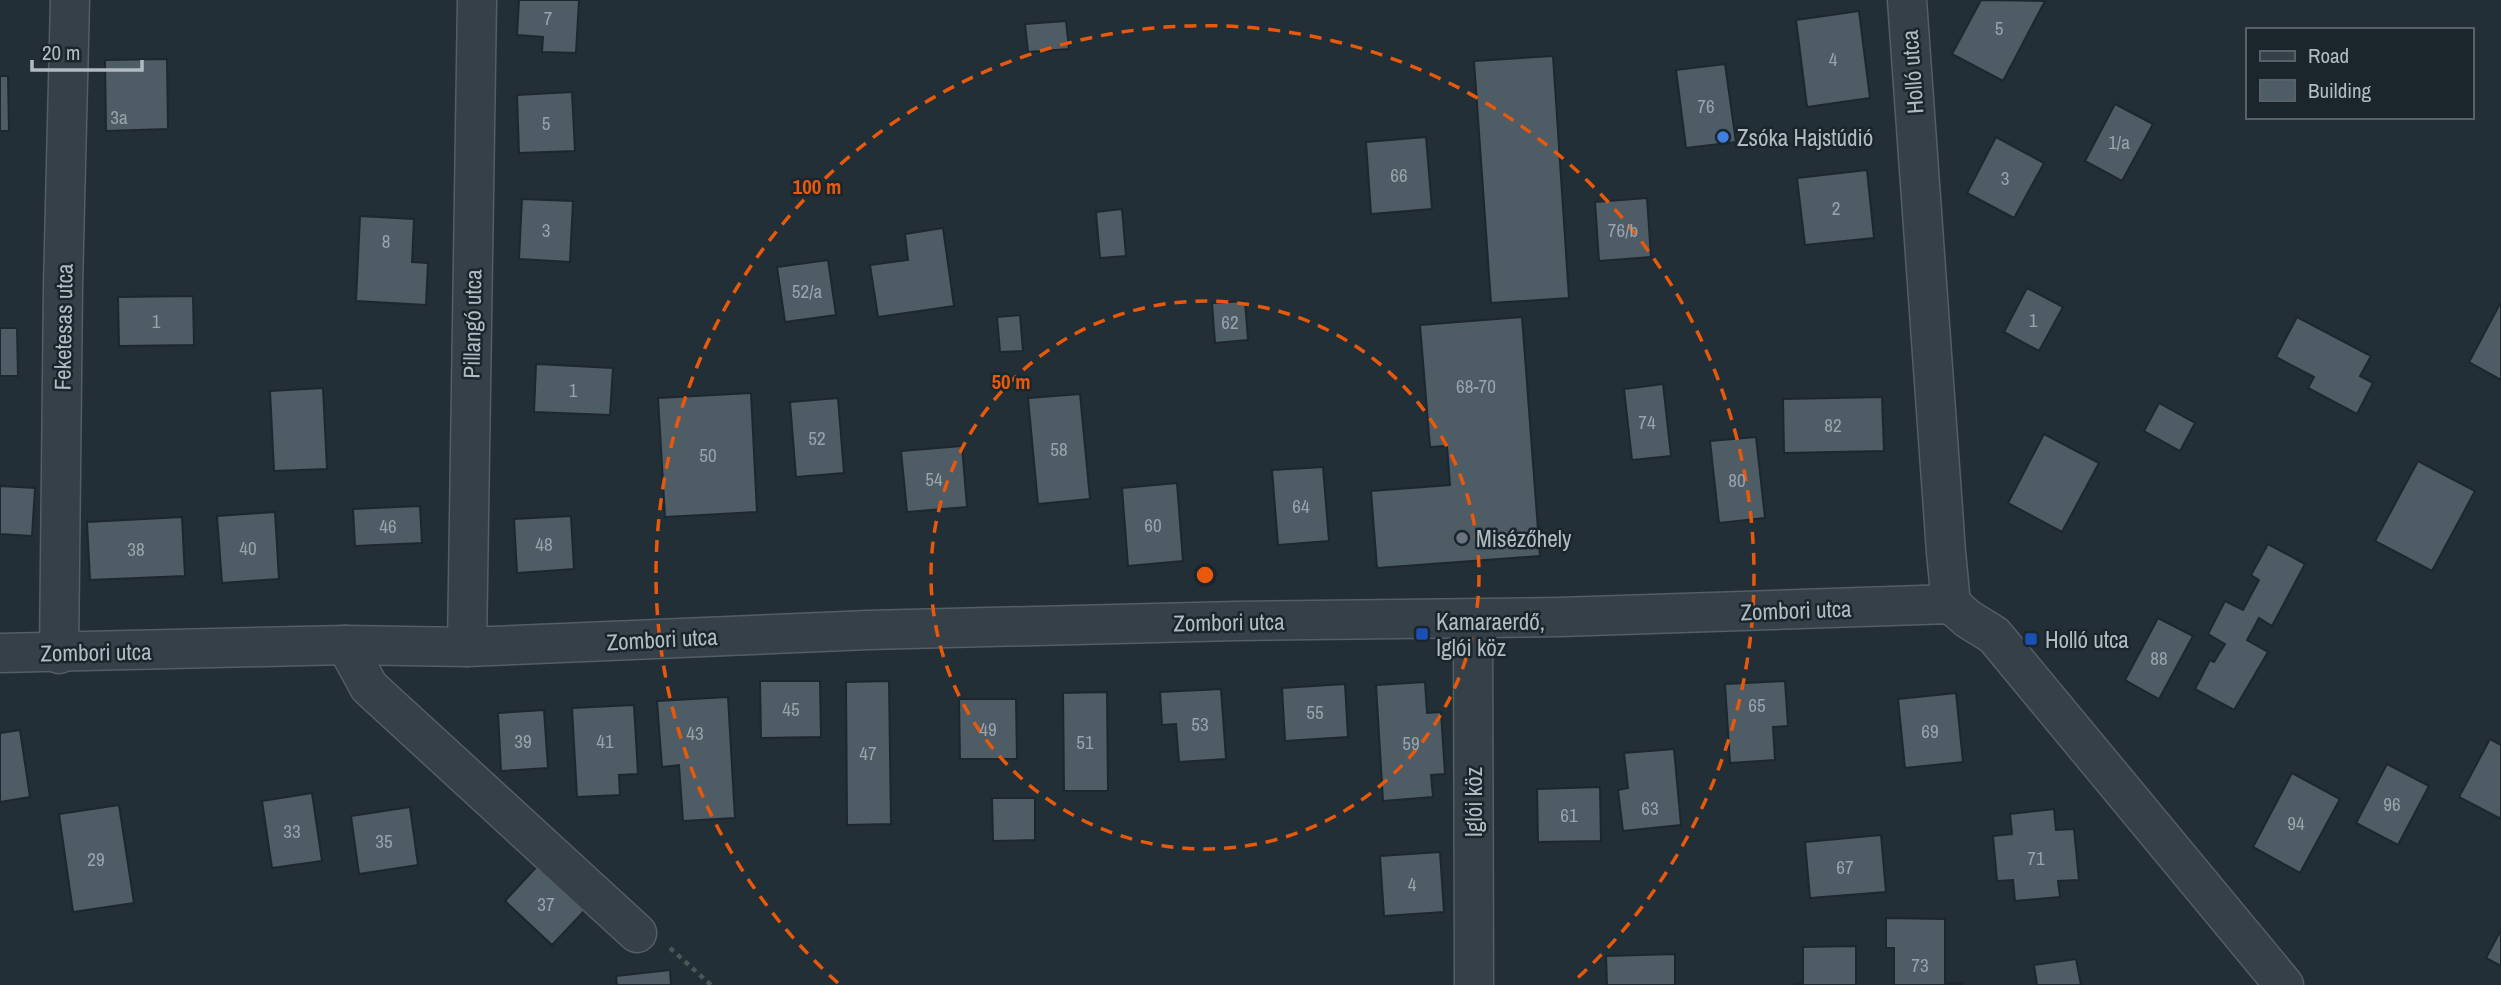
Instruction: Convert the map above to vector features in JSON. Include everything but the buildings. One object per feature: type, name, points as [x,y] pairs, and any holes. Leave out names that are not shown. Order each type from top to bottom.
[{"type":"street","name":"Feketesas utca","points":[[59,654],[70,0]]},
{"type":"street","name":"Pillangó utca","points":[[467,647],[477,0]]},
{"type":"street","name":"Holló utca","points":[[1907,0],[1951,604]]},
{"type":"street","name":"Zombori utca","points":[[0,653],[59,654],[346,645],[467,647],[869,630],[1236,621],[1473,619],[1951,604]]},
{"type":"street","points":[[1951,604],[1968,619],[1994,635],[2284,985]]},
{"type":"street","name":"Iglói köz","points":[[1473,619],[1474,985]]},
{"type":"street","points":[[346,645],[369,687],[636,933]]},
{"type":"path","points":[[636,933],[657,937],[711,985]]},
{"type":"place","name":"Zsóka Hajstúdió","points":[[1723,137]]},
{"type":"place","name":"Misézőhely","points":[[1462,538]]},
{"type":"place","name":"Kamaraerdő, Iglói köz","points":[[1422,634]]},
{"type":"place","name":"Holló utca","points":[[2031,639]]}]
